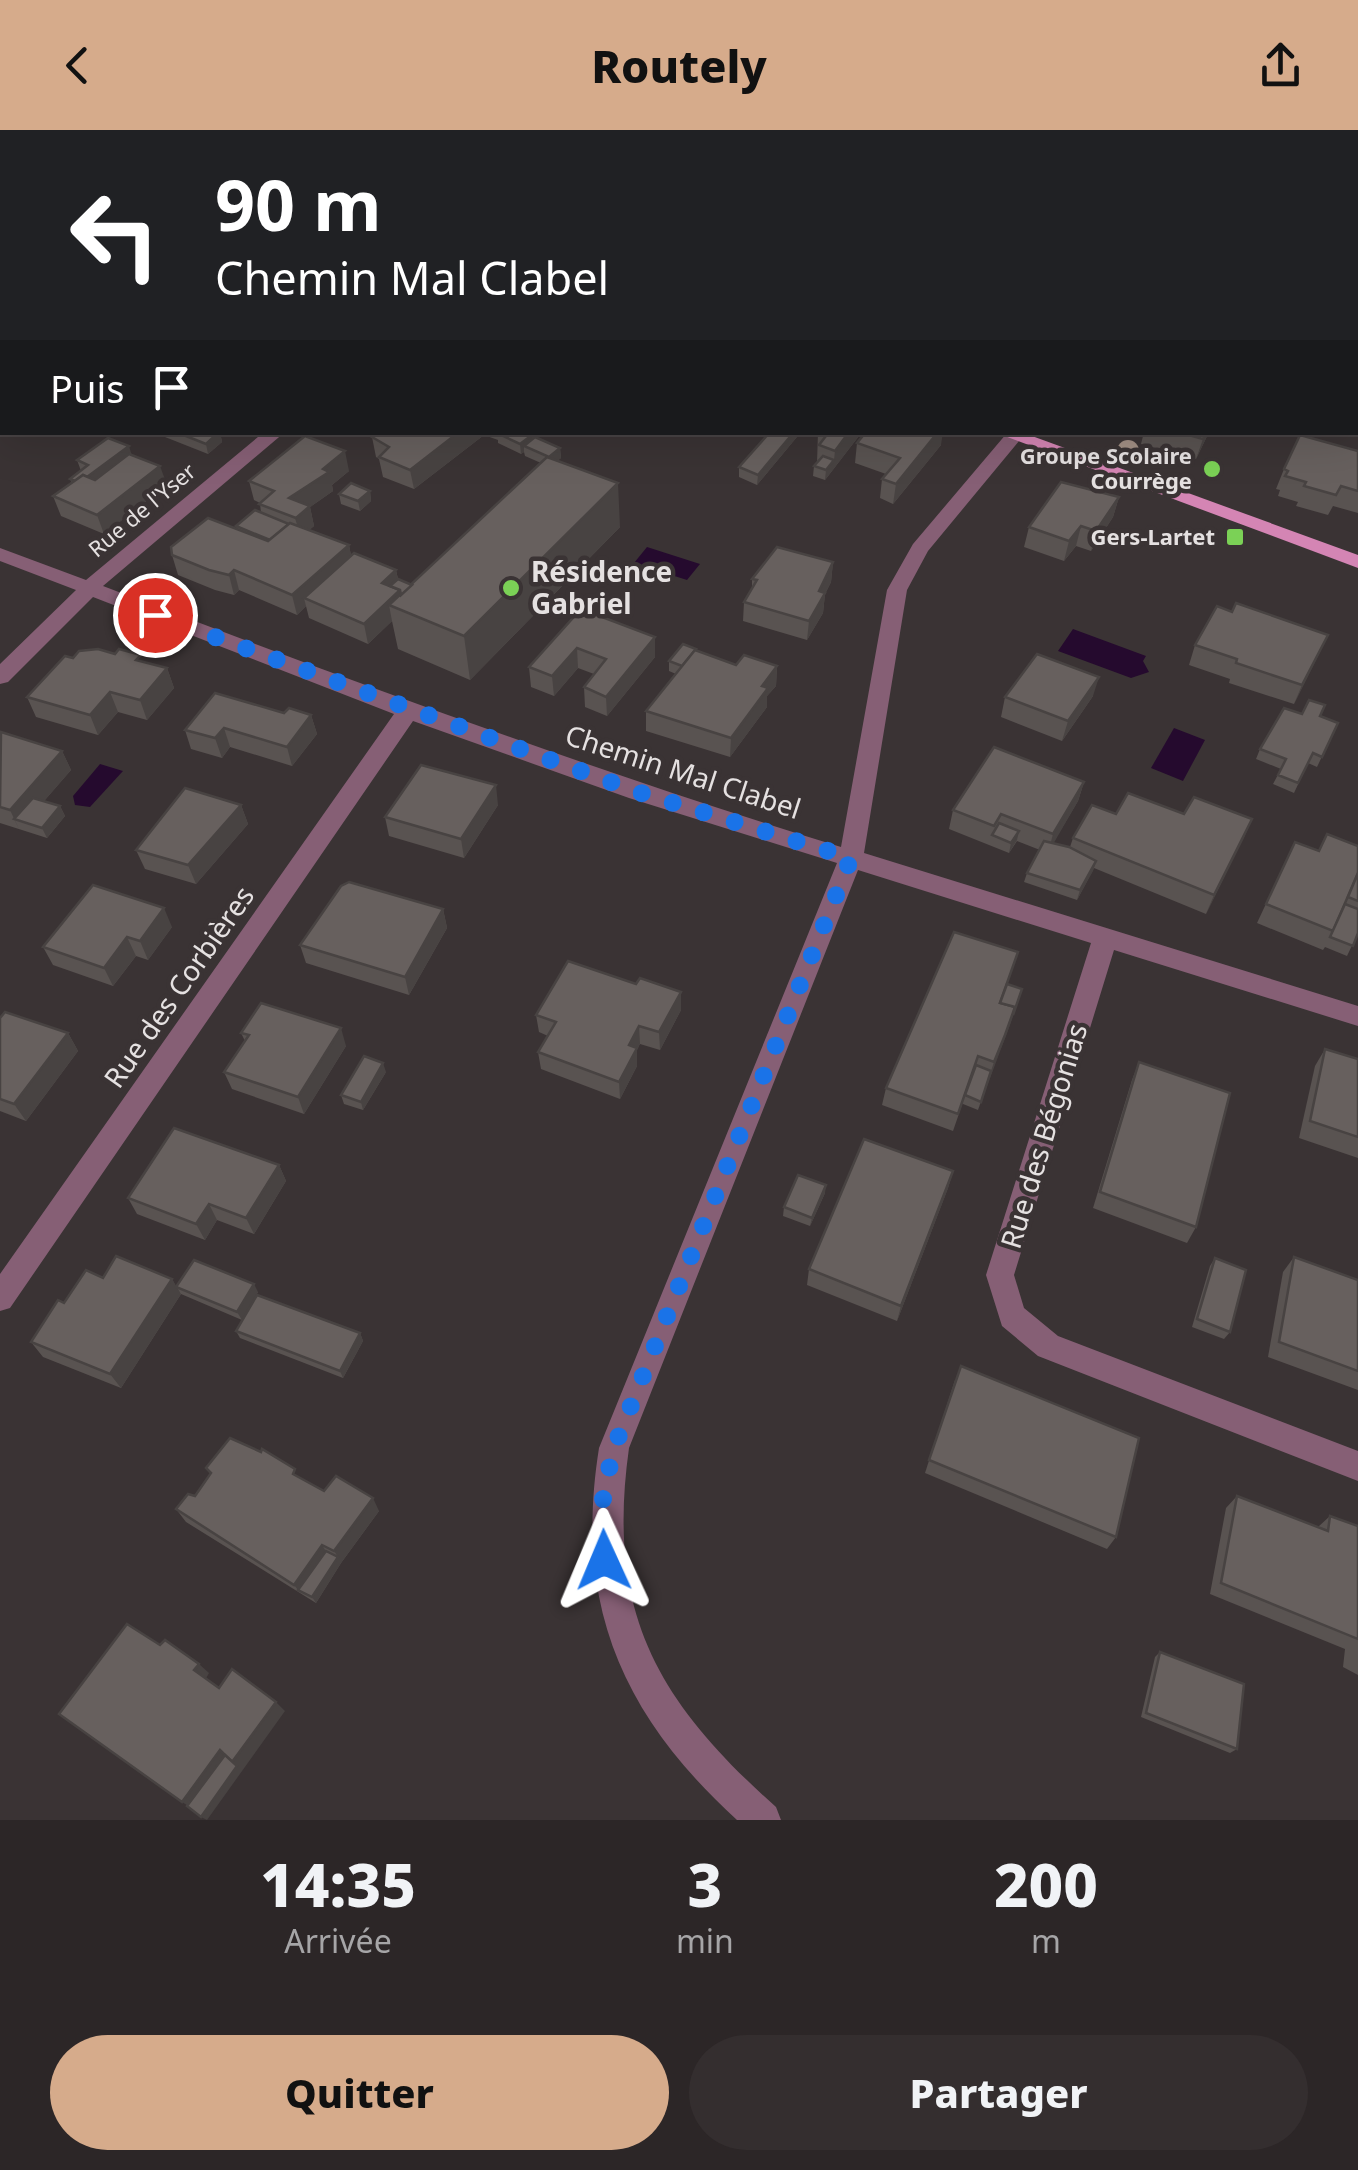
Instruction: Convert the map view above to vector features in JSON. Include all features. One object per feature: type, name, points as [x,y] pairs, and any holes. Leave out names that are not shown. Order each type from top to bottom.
[{"type":"main road","points":[[1008,435],[1358,562]]},
{"type":"street","name":"Rue de l'Yser","points":[[87,590],[272,435]]},
{"type":"street","points":[[763,1820],[733,1795],[677,1731],[641,1677],[616,1616],[604,1560],[603,1495],[614,1448],[851,858],[898,590],[920,548],[1008,435]]},
{"type":"street","name":"Chemin Mal Clabel","points":[[0,554],[408,711],[638,792],[1358,1016]]},
{"type":"street","points":[[0,677],[87,590]]},
{"type":"street","name":"Rue des Corbières","points":[[0,1298],[408,711]]},
{"type":"street","name":"Rue des Bégonias","points":[[1105,938],[1000,1275],[1012,1316],[1048,1346],[1358,1466]]},
{"type":"shaded area","points":[[647,547],[700,564],[687,580],[634,563]]},
{"type":"shaded area","points":[[1073,629],[1146,656],[1143,661],[1149,672],[1131,678],[1058,651]]},
{"type":"shaded area","points":[[1174,728],[1205,740],[1183,781],[1151,768]]},
{"type":"shaded area","points":[[100,764],[123,771],[90,807],[75,805],[73,796]]},
{"type":"building","points":[[184,435],[216,435],[206,444]]},
{"type":"building","points":[[455,435],[410,470],[379,457],[389,447],[372,437]]},
{"type":"building","points":[[501,435],[532,435],[520,444]]},
{"type":"building","points":[[767,435],[791,435],[758,475],[739,467]]},
{"type":"building","points":[[827,435],[847,435],[835,451],[819,445]]},
{"type":"building","points":[[864,435],[936,435],[896,484],[882,479],[900,458],[857,443]]},
{"type":"building","points":[[1300,435],[1358,451],[1358,491],[1341,486],[1336,495],[1285,476],[1288,471],[1284,469]]},
{"type":"building","points":[[305,436],[345,451],[323,469],[329,472],[289,498],[310,506],[296,518],[259,504],[274,491],[249,481]]},
{"type":"building","points":[[535,437],[560,448],[549,457],[524,446]]},
{"type":"building","points":[[108,438],[129,446],[87,477],[70,479],[88,465],[77,460]]},
{"type":"building","points":[[129,454],[160,466],[97,515],[53,496],[83,475],[95,480]]},
{"type":"building","points":[[823,456],[834,460],[826,470],[814,466]]},
{"type":"building","points":[[547,457],[618,483],[464,636],[389,605]]},
{"type":"building","points":[[1061,482],[1119,497],[1096,531],[1081,526],[1069,541],[1029,527]]},
{"type":"building","points":[[351,483],[370,491],[358,501],[339,494]]},
{"type":"building","points":[[255,510],[289,524],[270,540],[236,526]]},
{"type":"building","points":[[208,518],[268,541],[290,523],[349,545],[292,595],[234,570],[229,575],[172,555],[171,547]]},
{"type":"building","points":[[777,547],[833,562],[819,591],[825,593],[809,621],[744,602],[757,580],[752,579]]},
{"type":"building","points":[[354,553],[396,570],[382,583],[400,590],[364,624],[304,598]]},
{"type":"building","points":[[398,579],[412,585],[401,595],[400,590],[390,586]]},
{"type":"building","points":[[1236,603],[1328,635],[1302,685],[1195,645],[1217,606],[1232,612]]},
{"type":"building","points":[[581,609],[655,637],[606,697],[584,687],[606,659],[577,648],[552,676],[529,667]]},
{"type":"building","points":[[683,644],[696,649],[682,666],[669,661]]},
{"type":"building","points":[[98,649],[141,655],[136,660],[167,668],[140,700],[110,692],[90,715],[27,697],[65,656],[73,658],[79,651]]},
{"type":"building","points":[[695,650],[736,665],[744,655],[777,666],[762,686],[768,688],[731,738],[646,711]]},
{"type":"building","points":[[1037,654],[1099,677],[1068,721],[1005,697]]},
{"type":"building","points":[[215,693],[284,713],[289,708],[311,715],[287,747],[224,728],[215,738],[185,730]]},
{"type":"building","points":[[1309,700],[1325,705],[1320,716],[1338,723],[1322,757],[1313,753],[1298,783],[1278,775],[1286,759],[1260,749],[1284,708],[1302,714]]},
{"type":"building","points":[[1,732],[62,751],[10,810],[0,807]]},
{"type":"building","points":[[994,747],[1084,782],[1053,834],[1001,814],[994,826],[953,810]]},
{"type":"building","points":[[421,765],[496,785],[461,839],[385,817]]},
{"type":"building","points":[[185,788],[241,805],[188,865],[136,850]]},
{"type":"building","points":[[1128,793],[1184,814],[1194,797],[1252,819],[1214,895],[1073,838],[1092,805],[1116,814]]},
{"type":"building","points":[[33,798],[60,806],[42,828],[14,819]]},
{"type":"building","points":[[999,823],[1019,831],[1011,843],[992,835]]},
{"type":"building","points":[[1327,834],[1358,846],[1358,873],[1333,931],[1266,904],[1295,842],[1319,851]]},
{"type":"building","points":[[1044,841],[1069,847],[1096,861],[1080,890],[1027,873]]},
{"type":"building","points":[[1358,873],[1358,901],[1348,897]]},
{"type":"building","points":[[349,882],[443,909],[405,977],[300,945],[341,886]]},
{"type":"building","points":[[93,885],[164,908],[140,941],[127,937],[104,968],[43,947]]},
{"type":"building","points":[[1345,904],[1358,909],[1358,933],[1353,946],[1330,937]]},
{"type":"building","points":[[954,932],[1018,952],[1000,1003],[1015,1007],[1005,1035],[994,1062],[978,1056],[958,1114],[886,1088]]},
{"type":"building","points":[[568,961],[636,984],[640,978],[681,992],[659,1032],[639,1026],[629,1045],[637,1048],[619,1082],[538,1052],[556,1022],[536,1015]]},
{"type":"building","points":[[1007,984],[1022,989],[1013,1015],[1015,1007],[1000,1003]]},
{"type":"building","points":[[261,1003],[341,1028],[298,1097],[224,1072],[249,1035],[241,1033]]},
{"type":"building","points":[[5,1012],[68,1033],[14,1104],[0,1099],[0,1018]]},
{"type":"building","points":[[1325,1049],[1358,1059],[1358,1137],[1310,1121]]},
{"type":"building","points":[[364,1056],[383,1063],[361,1102],[341,1095]]},
{"type":"building","points":[[1139,1062],[1230,1093],[1196,1227],[1100,1192]]},
{"type":"building","points":[[976,1065],[991,1071],[981,1102],[965,1095]]},
{"type":"building","points":[[174,1128],[279,1165],[246,1218],[209,1204],[196,1224],[128,1198]]},
{"type":"building","points":[[864,1139],[953,1171],[901,1306],[809,1269]]},
{"type":"building","points":[[798,1175],[826,1185],[812,1218],[784,1207]]},
{"type":"building","points":[[116,1256],[172,1279],[110,1374],[31,1342],[58,1300],[64,1303],[86,1270],[103,1278]]},
{"type":"building","points":[[1294,1257],[1358,1280],[1358,1371],[1279,1342]]},
{"type":"building","points":[[1215,1258],[1246,1270],[1230,1332],[1197,1319]]},
{"type":"building","points":[[194,1260],[254,1284],[237,1312],[176,1287]]},
{"type":"building","points":[[257,1295],[360,1333],[340,1371],[236,1331]]},
{"type":"building","points":[[961,1366],[1139,1438],[1116,1537],[929,1460]]},
{"type":"building","points":[[230,1438],[261,1452],[262,1449],[295,1469],[293,1474],[324,1491],[336,1476],[373,1498],[334,1551],[322,1545],[294,1585],[176,1509],[188,1494],[195,1496],[211,1473],[206,1468]]},
{"type":"building","points":[[1237,1496],[1328,1531],[1330,1516],[1358,1526],[1358,1639],[1221,1583]]},
{"type":"building","points":[[326,1551],[338,1557],[312,1597],[298,1590]]},
{"type":"building","points":[[127,1624],[160,1645],[165,1640],[199,1664],[194,1670],[219,1688],[232,1669],[276,1702],[232,1762],[220,1750],[182,1802],[59,1714]]},
{"type":"building","points":[[1160,1652],[1244,1684],[1237,1749],[1146,1713]]},
{"type":"building","points":[[225,1755],[237,1766],[201,1817],[187,1806]]},
{"type":"place","name":"Groupe Scolaire Courrège","points":[[1212,469]]},
{"type":"place","name":"Gers-Lartet","points":[[1235,537]]},
{"type":"place","name":"Résidence Gabriel","points":[[511,588]]},
{"type":"route","points":[[155,615],[408,711],[638,792],[851,858],[614,1448],[603,1495],[604,1560]]}]
